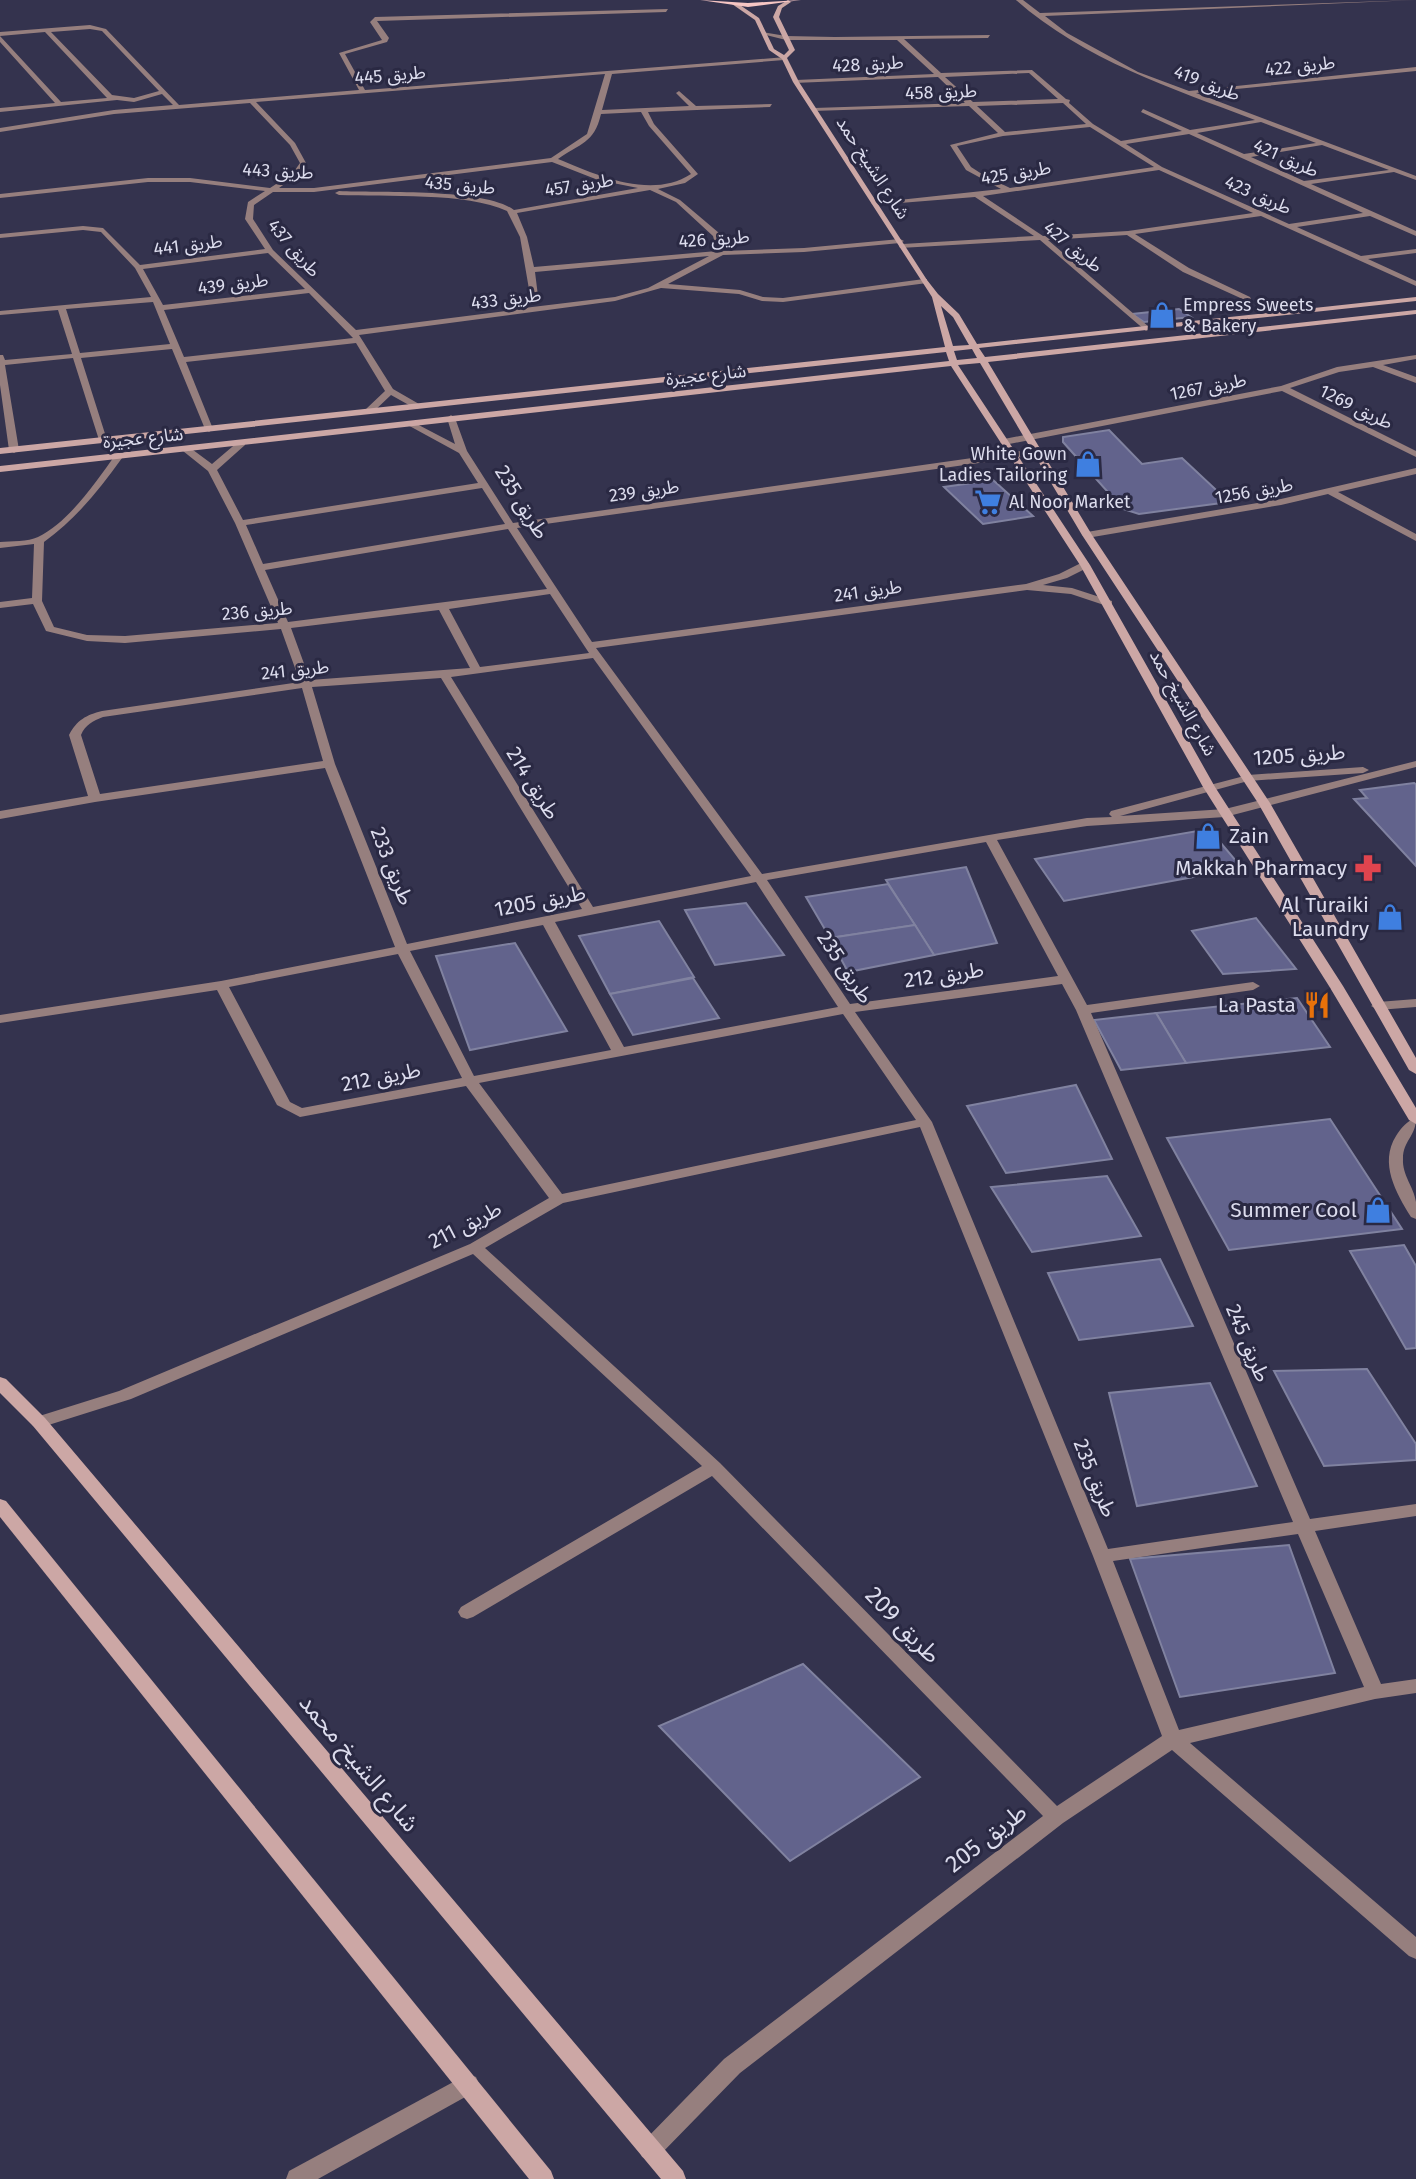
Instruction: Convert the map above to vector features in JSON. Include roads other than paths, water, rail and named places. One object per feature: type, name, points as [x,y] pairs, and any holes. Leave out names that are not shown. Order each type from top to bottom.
[{"type":"main road","points":[[704,0],[735,4],[798,0]]},
{"type":"street","points":[[592,0],[594,12]]},
{"type":"street","name":"طريق 419","points":[[1018,0],[1102,56],[1136,73],[1414,177]]},
{"type":"street","points":[[1038,15],[1416,0]]},
{"type":"street","points":[[784,58],[792,50],[776,17],[780,7],[788,2]]},
{"type":"street","name":"شارع الشيخ حمد","points":[[735,4],[753,14],[772,50],[784,58],[796,82],[924,281],[956,316],[1087,536],[1264,803],[1416,1070]]},
{"type":"street","points":[[363,92],[342,53],[385,41],[386,38],[373,22],[374,19],[666,10]]},
{"type":"street","points":[[0,36],[90,27],[104,30],[178,107]]},
{"type":"street","points":[[46,30],[68,56],[114,99]]},
{"type":"street","name":"طريق 428","points":[[764,33],[786,38],[988,36]]},
{"type":"street","points":[[0,36],[59,104]]},
{"type":"street","name":"طريق 428","points":[[899,38],[1003,134]]},
{"type":"street","name":"طريق 445","points":[[0,130],[77,116],[784,58]]},
{"type":"street","name":"طريق 422","points":[[1187,92],[1416,69]]},
{"type":"street","points":[[554,160],[589,136],[599,112],[602,83],[610,71]]},
{"type":"street","name":"طريق 423","points":[[940,75],[1030,71],[1091,125],[1160,168],[1416,284]]},
{"type":"street","name":"طريق 428","points":[[796,82],[940,75]]},
{"type":"street","points":[[1,108],[114,99],[134,100],[165,91]]},
{"type":"street","points":[[679,93],[695,109]]},
{"type":"street","name":"طريق 437","points":[[252,102],[293,144],[303,163],[295,174],[251,204],[249,219],[270,251],[356,336],[390,391],[416,406]]},
{"type":"street","name":"طريق 458","points":[[814,110],[1068,102]]},
{"type":"street","points":[[599,112],[770,105]]},
{"type":"street","name":"طريق 457","points":[[513,212],[683,182],[695,174],[652,125],[644,111]]},
{"type":"street","name":"طريق 421","points":[[1143,111],[1416,234]]},
{"type":"street","points":[[1120,143],[1260,121]]},
{"type":"street","points":[[1009,190],[976,175],[964,165],[953,145],[1003,134],[1091,125]]},
{"type":"street","points":[[1245,156],[1321,144]]},
{"type":"street","points":[[554,160],[600,179],[651,188],[678,201],[716,234],[721,253]]},
{"type":"street","name":"طريق 443","points":[[0,196],[148,180],[190,180],[271,190],[314,190],[554,160]]},
{"type":"street","name":"طريق 425","points":[[875,203],[976,195],[1160,168]]},
{"type":"street","name":"طريق 419","points":[[1304,183],[1396,171]]},
{"type":"street","points":[[380,196],[374,191],[376,186],[387,180]]},
{"type":"street","name":"طريق 435","points":[[314,190],[496,202],[513,212],[531,270],[534,296]]},
{"type":"street","name":"طريق 427","points":[[976,195],[1042,238],[1146,329]]},
{"type":"street","points":[[1290,226],[1371,213]]},
{"type":"street","name":"طريق 426","points":[[531,270],[721,253],[1128,233],[1262,214]]},
{"type":"street","name":"طريق 441","points":[[0,236],[83,228],[103,230],[138,267],[270,251]]},
{"type":"street","points":[[1128,233],[1186,270],[1247,299]]},
{"type":"street","points":[[1361,258],[1416,251]]},
{"type":"street","name":"طريق 433","points":[[181,360],[615,299],[660,286],[721,253]]},
{"type":"street","points":[[138,267],[160,308],[209,429]]},
{"type":"street","name":"طريق 433","points":[[660,286],[740,292],[761,299],[783,300],[924,281]]},
{"type":"street","name":"طريق 439","points":[[160,308],[310,291]]},
{"type":"street","points":[[513,314],[534,296],[576,306]]},
{"type":"street","name":"شارع الشيخ حمد","points":[[935,296],[954,365],[1085,565],[1209,787],[1336,986],[1416,1121]]},
{"type":"street","points":[[0,313],[156,299]]},
{"type":"street","name":"شارع عجيرة","points":[[0,451],[1416,299]]},
{"type":"street","points":[[61,307],[103,440]]},
{"type":"street","name":"شارع عجيرة","points":[[0,469],[1416,312]]},
{"type":"street","points":[[14,450],[1,365],[175,346]]},
{"type":"street","name":"طريق 1267","points":[[1004,442],[1283,388],[1337,370],[1416,357]]},
{"type":"street","points":[[1371,364],[1416,380]]},
{"type":"street","name":"طريق 1269","points":[[1283,388],[1416,454]]},
{"type":"street","points":[[369,411],[390,391]]},
{"type":"street","name":"طريق 235","points":[[451,418],[462,451],[551,591],[759,878],[925,1122],[1102,1556],[1173,1739],[1416,1950]]},
{"type":"street","name":"طريق 235","points":[[408,423],[462,451]]},
{"type":"street","points":[[212,469],[242,443]]},
{"type":"street","name":"طريق 233","points":[[186,449],[212,469],[240,523],[285,627],[306,684],[330,764],[402,948],[470,1081],[558,1199]]},
{"type":"street","name":"طريق 239","points":[[258,568],[510,526],[1036,452]]},
{"type":"street","points":[[0,545],[39,541],[69,520],[88,500],[119,456]]},
{"type":"street","name":"طريق 1256","points":[[1087,536],[1331,492],[1416,471]]},
{"type":"street","points":[[240,523],[484,485]]},
{"type":"street","points":[[1331,492],[1416,538]]},
{"type":"street","points":[[0,605],[37,601],[39,541]]},
{"type":"street","name":"طريق 241","points":[[95,798],[75,736],[79,726],[88,718],[306,684],[477,671],[592,651],[1027,587],[1063,576],[1085,565]]},
{"type":"street","name":"طريق 241","points":[[1027,587],[1072,591],[1108,603]]},
{"type":"street","name":"طريق 236","points":[[37,601],[50,629],[74,638],[110,640],[285,627],[443,608],[551,591]]},
{"type":"street","points":[[443,608],[477,671]]},
{"type":"street","name":"طريق 214","points":[[444,675],[589,911]]},
{"type":"street","points":[[0,815],[95,798],[330,764]]},
{"type":"street","name":"طريق 1205","points":[[0,1019],[221,985],[759,878],[990,838],[1087,822],[1225,813],[1416,764]]},
{"type":"street","name":"طريق 1205","points":[[1087,822],[1248,778],[1394,768]]},
{"type":"street","name":"طريق 245","points":[[990,838],[1069,979],[1083,1010],[1375,1692]]},
{"type":"street","points":[[547,920],[620,1053]]},
{"type":"street","name":"طريق 212","points":[[221,985],[284,1104],[300,1113],[846,1009],[1069,979]]},
{"type":"street","points":[[1083,1010],[1253,986]]},
{"type":"street","points":[[1378,1006],[1416,1003]]},
{"type":"street","points":[[1416,1121],[1401,1135],[1393,1154],[1399,1179],[1416,1214]]},
{"type":"street","name":"طريق 211","points":[[39,1422],[125,1395],[475,1247],[558,1199],[925,1122]]},
{"type":"street","name":"طريق 209","points":[[475,1247],[714,1467],[1056,1817]]},
{"type":"street","name":"شارع الشيخ محمد","points":[[0,1383],[39,1422],[674,2179]]},
{"type":"street","points":[[467,1612],[714,1467]]},
{"type":"street","points":[[0,1505],[543,2179]]},
{"type":"street","points":[[1102,1556],[1416,1510]]},
{"type":"street","name":"طريق 205","points":[[650,2150],[733,2066],[1056,1817],[1173,1739],[1375,1692],[1416,1686]]},
{"type":"street","points":[[297,2179],[468,2084]]},
{"type":"place","name":"Empress Sweets & Bakery","points":[[1162,315]]},
{"type":"place","name":"White Gown Ladies Tailoring","points":[[1088,464]]},
{"type":"place","name":"Al Noor Market","points":[[988,502]]},
{"type":"place","name":"Zain","points":[[1208,836]]},
{"type":"place","name":"Makkah Pharmacy","points":[[1368,868]]},
{"type":"place","name":"Al Turaiki Laundry","points":[[1390,917]]},
{"type":"place","name":"La Pasta","points":[[1317,1005]]},
{"type":"place","name":"Summer Cool","points":[[1378,1210]]}]
